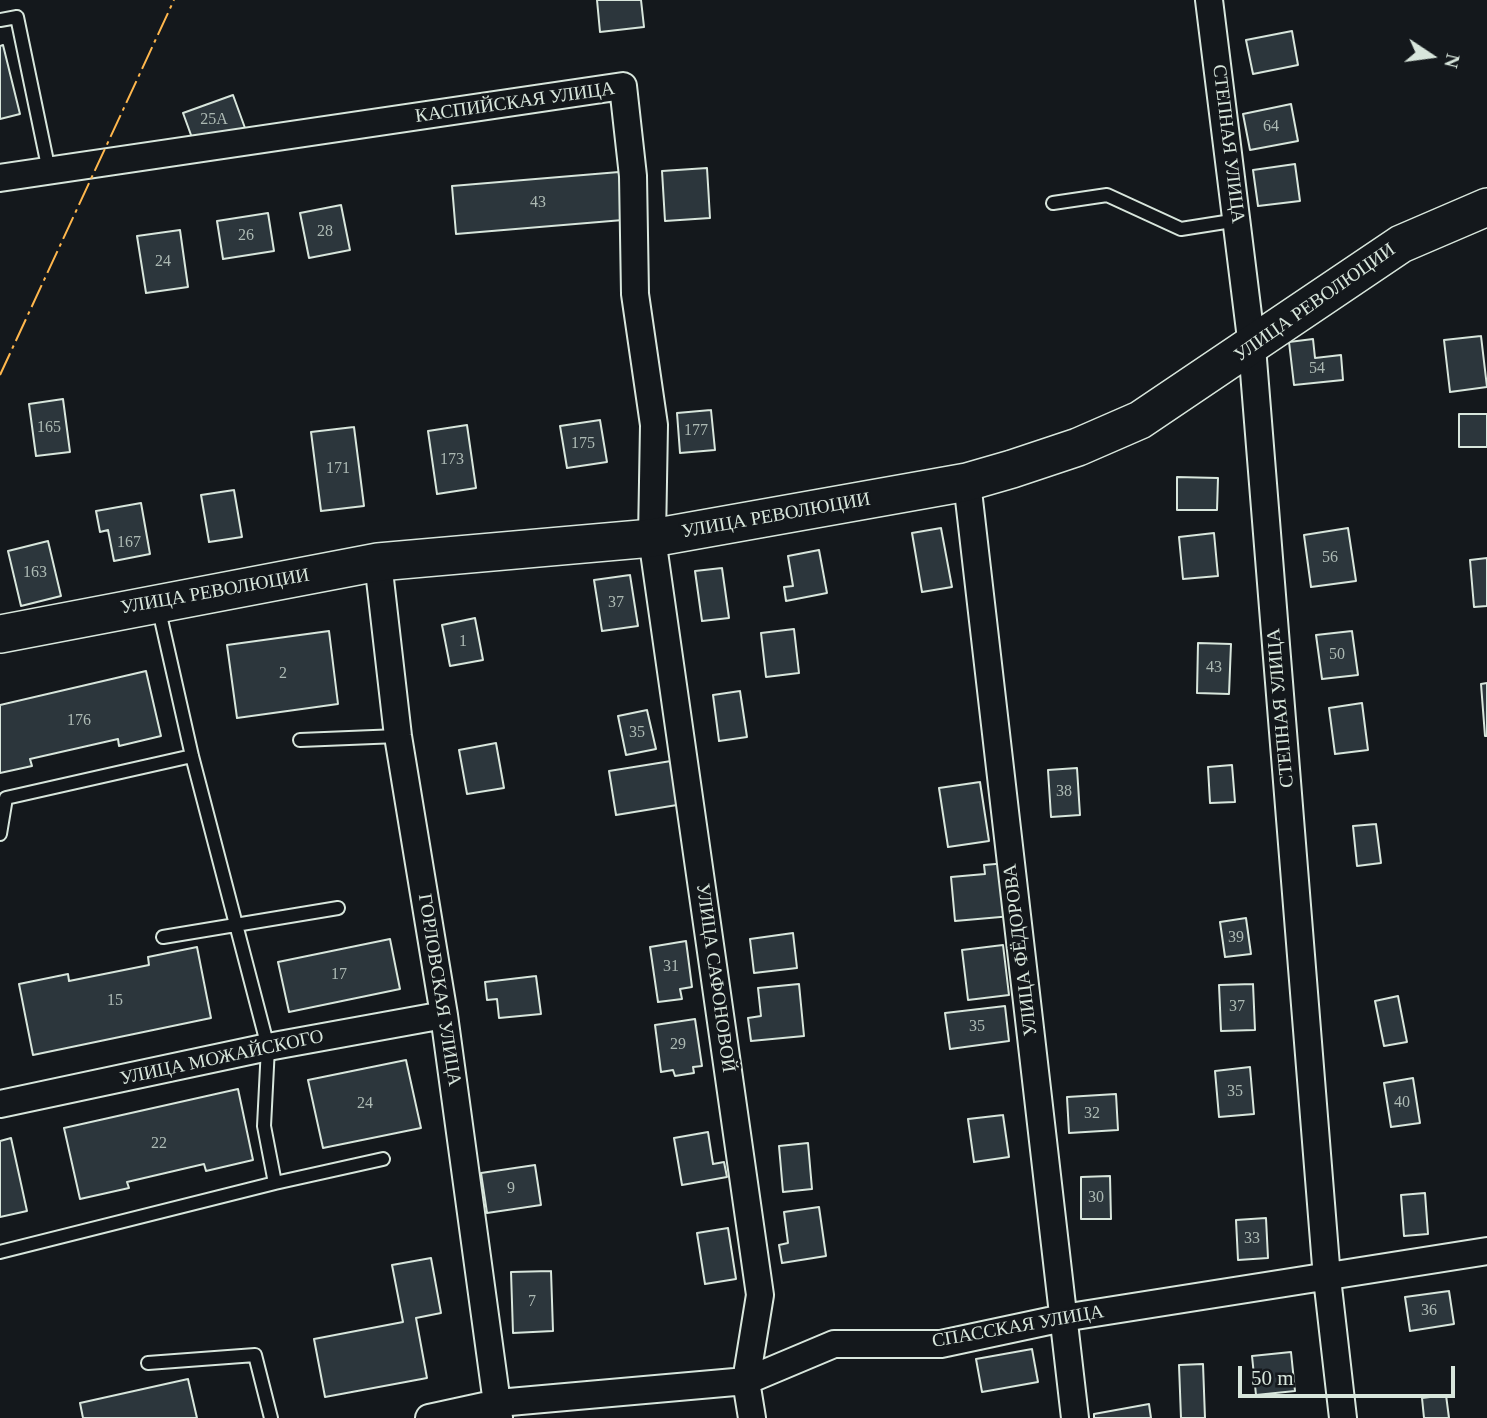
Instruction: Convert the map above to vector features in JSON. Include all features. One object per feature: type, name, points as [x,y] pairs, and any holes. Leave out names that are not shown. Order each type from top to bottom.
[{"type":"street","name":"СТЕПНАЯ УЛИЦА","points":[[1209,0],[1252,347],[1327,1278],[1343,1418]]},
{"type":"street","name":"КАСПИЙСКАЯ УЛИЦА","points":[[0,178],[623,86],[633,176],[635,294],[654,425],[652,538]]},
{"type":"street","name":"УЛИЦА РЕВОЛЮЦИИ","points":[[0,634],[378,562],[652,538],[967,482],[1078,447],[1140,420],[1401,244],[1487,207]]},
{"type":"street","name":"УЛИЦА ФЁДОРОВА","points":[[967,482],[1075,1418]]},
{"type":"street","name":"УЛИЦА САФОНОВОЙ","points":[[652,538],[760,1295],[746,1381],[752,1418]]},
{"type":"street","name":"ГОРЛОВСКАЯ УЛИЦА","points":[[378,562],[398,736],[444,1015],[498,1410]]},
{"type":"street","name":"УЛИЦА МОЖАЙСКОГО","points":[[0,1104],[268,1046],[444,1015]]},
{"type":"street","name":"СПАССКАЯ УЛИЦА","points":[[429,1418],[746,1381],[834,1344],[942,1344],[1063,1318],[1487,1251]]},
{"type":"lane","points":[[0,20],[17,17],[49,171]]},
{"type":"lane","points":[[1053,202],[1107,195],[1181,229],[1238,220]]},
{"type":"lane","points":[[158,602],[192,756],[268,1046],[264,1126],[275,1183]]},
{"type":"lane","points":[[300,740],[398,736]]},
{"type":"lane","points":[[0,834],[6,798],[192,756]]},
{"type":"lane","points":[[163,937],[338,908]]},
{"type":"lane","points":[[0,1252],[275,1183],[383,1159]]},
{"type":"lane","points":[[148,1363],[256,1355],[271,1418]]},
{"type":"building","points":[[597,0],[641,0],[644,27],[600,32]]},
{"type":"building","points":[[1292,31],[1298,65],[1253,74],[1246,40]]},
{"type":"building","points":[[3,45],[20,114],[0,119],[0,46]]},
{"type":"building","points":[[233,95],[245,128],[195,146],[183,113]]},
{"type":"building","points":[[1291,104],[1298,141],[1250,150],[1243,114]]},
{"type":"building","points":[[1295,164],[1300,201],[1258,206],[1253,170]]},
{"type":"building","points":[[707,168],[710,218],[665,221],[662,171]]},
{"type":"building","points":[[619,172],[623,220],[456,234],[452,186]]},
{"type":"building","points":[[341,205],[350,250],[309,258],[300,213]]},
{"type":"building","points":[[268,213],[274,251],[223,259],[217,221]]},
{"type":"building","points":[[180,230],[188,287],[146,293],[137,236]]},
{"type":"building","points":[[1481,336],[1487,387],[1450,392],[1444,340]]},
{"type":"building","points":[[1313,339],[1315,358],[1341,355],[1343,380],[1294,385],[1289,342]]},
{"type":"building","points":[[63,399],[70,452],[36,456],[29,404]]},
{"type":"building","points":[[711,410],[715,450],[680,453],[677,413]]},
{"type":"building","points":[[1459,414],[1487,414],[1487,447],[1459,447]]},
{"type":"building","points":[[600,420],[607,462],[567,468],[560,426]]},
{"type":"building","points":[[467,425],[476,488],[437,494],[428,431]]},
{"type":"building","points":[[354,427],[364,506],[321,511],[311,432]]},
{"type":"building","points":[[1177,477],[1218,478],[1217,510],[1177,510]]},
{"type":"building","points":[[234,490],[242,537],[209,542],[201,495]]},
{"type":"building","points":[[141,503],[150,554],[114,561],[108,530],[100,532],[96,511]]},
{"type":"building","points":[[941,528],[952,587],[922,592],[912,533]]},
{"type":"building","points":[[1348,528],[1356,581],[1311,587],[1304,535]]},
{"type":"building","points":[[1214,533],[1218,576],[1183,579],[1179,537]]},
{"type":"building","points":[[48,541],[61,596],[21,606],[8,551]]},
{"type":"building","points":[[819,550],[827,593],[786,601],[784,587],[793,586],[788,556]]},
{"type":"building","points":[[1487,558],[1487,606],[1474,607],[1470,560]]},
{"type":"building","points":[[722,568],[729,618],[702,621],[695,571]]},
{"type":"building","points":[[630,575],[638,626],[602,631],[594,580]]},
{"type":"building","points":[[475,618],[483,660],[450,666],[442,625]]},
{"type":"building","points":[[794,629],[799,673],[766,677],[761,633]]},
{"type":"building","points":[[329,631],[338,704],[237,718],[227,645]]},
{"type":"building","points":[[1352,631],[1358,675],[1322,679],[1316,635]]},
{"type":"building","points":[[1198,643],[1231,644],[1229,694],[1197,693]]},
{"type":"building","points":[[146,671],[161,736],[119,746],[118,739],[30,759],[32,766],[0,773],[0,705]]},
{"type":"building","points":[[1487,683],[1487,736],[1485,736],[1481,684]]},
{"type":"building","points":[[740,691],[747,737],[719,741],[713,695]]},
{"type":"building","points":[[1362,703],[1368,750],[1335,754],[1329,708]]},
{"type":"building","points":[[647,710],[656,749],[626,755],[618,716]]},
{"type":"building","points":[[496,743],[504,788],[467,794],[459,750]]},
{"type":"building","points":[[671,761],[677,805],[616,815],[609,771]]},
{"type":"building","points":[[1232,765],[1235,802],[1210,803],[1208,767]]},
{"type":"building","points":[[1077,768],[1080,815],[1051,817],[1048,770]]},
{"type":"building","points":[[980,782],[989,841],[948,847],[939,788]]},
{"type":"building","points":[[1376,824],[1381,863],[1357,866],[1353,826]]},
{"type":"building","points":[[1007,863],[1012,916],[955,921],[951,877],[985,874],[984,865]]},
{"type":"building","points":[[1246,918],[1251,954],[1225,957],[1220,922]]},
{"type":"building","points":[[793,933],[797,968],[754,973],[750,939]]},
{"type":"building","points":[[390,939],[400,989],[289,1012],[278,962]]},
{"type":"building","points":[[686,941],[692,987],[680,989],[682,999],[658,1002],[650,947]]},
{"type":"building","points":[[1003,945],[1009,995],[968,1000],[962,950]]},
{"type":"building","points":[[197,947],[211,1018],[33,1055],[19,984],[68,974],[69,981],[149,965],[148,957]]},
{"type":"building","points":[[536,976],[541,1014],[499,1018],[497,999],[487,1000],[485,982]]},
{"type":"building","points":[[799,984],[804,1036],[751,1041],[748,1018],[761,1016],[758,988]]},
{"type":"building","points":[[1253,984],[1255,1030],[1221,1031],[1219,985]]},
{"type":"building","points":[[1398,996],[1407,1042],[1384,1046],[1375,1001]]},
{"type":"building","points":[[1005,1006],[1009,1041],[950,1049],[945,1013]]},
{"type":"building","points":[[695,1019],[702,1066],[693,1067],[694,1073],[675,1076],[673,1070],[661,1072],[655,1025]]},
{"type":"building","points":[[406,1060],[421,1128],[323,1148],[308,1080]]},
{"type":"building","points":[[1250,1067],[1254,1114],[1219,1117],[1215,1071]]},
{"type":"building","points":[[1413,1078],[1420,1123],[1391,1127],[1384,1083]]},
{"type":"building","points":[[238,1089],[253,1160],[206,1171],[204,1164],[127,1182],[129,1188],[80,1199],[64,1128]]},
{"type":"building","points":[[1116,1094],[1118,1130],[1069,1133],[1067,1097]]},
{"type":"building","points":[[1003,1115],[1009,1157],[974,1162],[968,1119]]},
{"type":"building","points":[[708,1132],[713,1164],[724,1162],[727,1177],[682,1185],[674,1138]]},
{"type":"building","points":[[11,1138],[27,1211],[0,1217],[0,1141]]},
{"type":"building","points":[[808,1143],[812,1189],[783,1192],[779,1146]]},
{"type":"building","points":[[535,1165],[541,1205],[487,1213],[481,1173]]},
{"type":"building","points":[[1110,1176],[1111,1219],[1081,1219],[1081,1177]]},
{"type":"building","points":[[1425,1193],[1428,1234],[1404,1236],[1401,1195]]},
{"type":"building","points":[[819,1207],[826,1256],[782,1263],[779,1245],[788,1243],[784,1212]]},
{"type":"building","points":[[1266,1218],[1268,1258],[1238,1260],[1236,1220]]},
{"type":"building","points":[[728,1228],[736,1279],[705,1284],[697,1233]]},
{"type":"building","points":[[431,1258],[441,1313],[416,1318],[427,1378],[325,1397],[314,1339],[403,1322],[392,1265]]},
{"type":"building","points":[[551,1271],[553,1331],[513,1333],[511,1272]]},
{"type":"building","points":[[1449,1291],[1454,1324],[1410,1331],[1405,1297]]},
{"type":"building","points":[[1032,1349],[1038,1382],[982,1392],[976,1359]]},
{"type":"building","points":[[1291,1352],[1295,1391],[1256,1395],[1252,1356]]},
{"type":"building","points":[[1203,1364],[1205,1418],[1181,1418],[1179,1365]]},
{"type":"building","points":[[188,1379],[197,1418],[83,1418],[80,1403]]},
{"type":"building","points":[[1446,1395],[1449,1418],[1424,1418],[1422,1398]]},
{"type":"building","points":[[1149,1404],[1151,1418],[1094,1418],[1094,1414]]},
{"type":"power","points":[[0,375],[174,0]]}]
